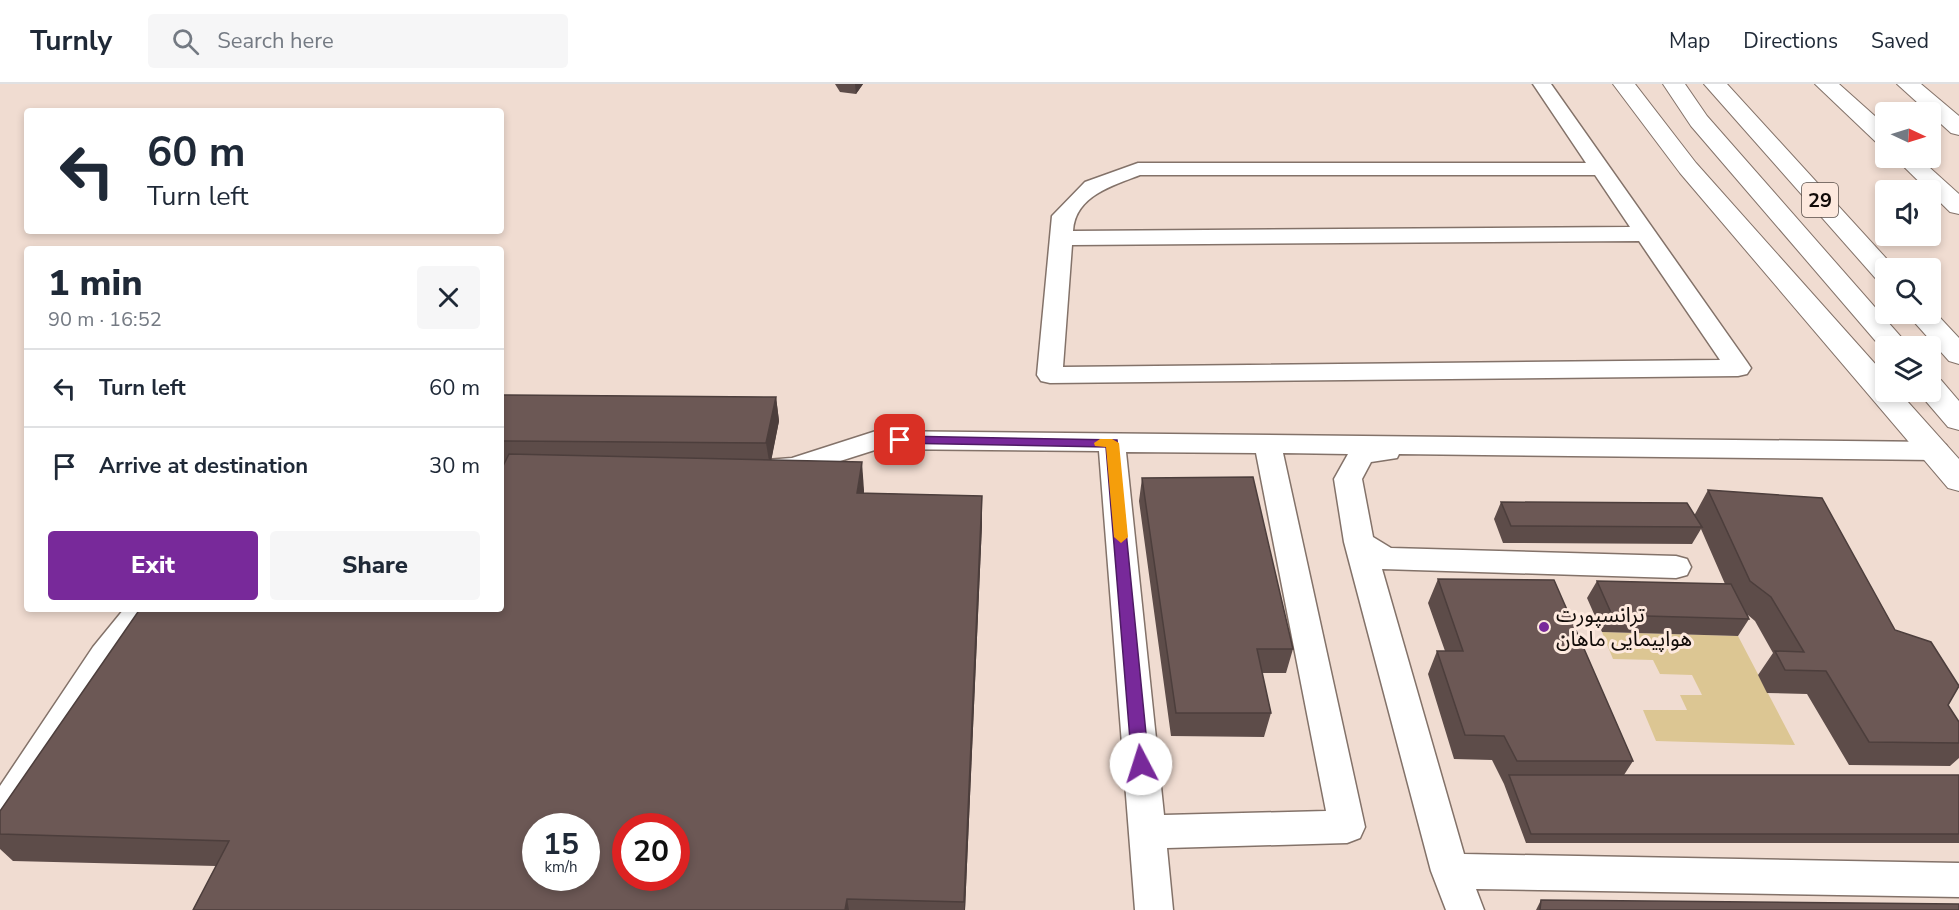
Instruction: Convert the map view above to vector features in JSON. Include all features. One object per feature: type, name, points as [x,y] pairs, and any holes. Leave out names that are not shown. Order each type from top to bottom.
[{"type":"highway","points":[[1624,84],[1688,168],[1959,480]]},
{"type":"highway","points":[[1674,84],[1699,121],[1886,336]]},
{"type":"highway","name":"29","points":[[1714,84],[1875,262]]},
{"type":"highway","points":[[1826,84],[1875,129]]},
{"type":"highway","points":[[1908,84],[1959,128]]},
{"type":"highway","points":[[1688,168],[1699,121]]},
{"type":"highway","points":[[1917,168],[1959,207]]},
{"type":"highway","points":[[1931,324],[1959,355]]},
{"type":"highway","points":[[1941,400],[1959,420]]},
{"type":"lane","points":[[1542,84],[1738,368],[1050,375],[1063,216],[1092,186],[1138,169],[1600,169]]},
{"type":"lane","points":[[1061,238],[1645,234]]},
{"type":"lane","points":[[746,467],[793,467],[876,440],[1936,451]]},
{"type":"lane","points":[[1112,443],[1154,910]]},
{"type":"lane","points":[[1147,832],[1347,827],[1268,445]]},
{"type":"lane","points":[[1443,447],[1362,454],[1348,479],[1359,542],[1449,871],[1465,910]]},
{"type":"lane","points":[[1359,542],[1385,559],[1676,567]]},
{"type":"lane","points":[[0,816],[104,656],[140,612]]},
{"type":"lane","points":[[1449,871],[1959,880]]},
{"type":"shaded area","points":[[1602,632],[1738,636],[1795,745],[1656,741],[1643,710],[1687,710],[1680,695],[1702,695],[1692,675],[1660,674],[1653,660],[1613,659]]},
{"type":"building","points":[[504,395],[776,397],[766,443],[504,441]]},
{"type":"building","points":[[509,454],[862,462],[857,493],[982,496],[964,902],[847,899],[845,910],[193,910],[229,841],[0,834],[0,811],[138,612],[504,612],[504,464]]},
{"type":"building","points":[[1253,477],[1293,649],[1257,649],[1271,713],[1176,713],[1142,478]]},
{"type":"building","points":[[1708,490],[1822,498],[1895,630],[1931,642],[1959,686],[1948,705],[1959,722],[1959,743],[1869,742],[1826,671],[1785,670],[1775,651],[1804,652],[1771,597],[1750,581]]},
{"type":"building","points":[[1501,502],[1687,503],[1702,527],[1511,526]]},
{"type":"building","points":[[1438,579],[1554,580],[1633,761],[1517,761],[1504,736],[1465,735],[1437,651],[1463,651]]},
{"type":"building","points":[[1597,581],[1731,584],[1749,619],[1612,615]]},
{"type":"building","points":[[1509,775],[1959,775],[1959,834],[1531,834]]},
{"type":"building","points":[[1541,900],[1959,904],[1959,910],[1540,910]]},
{"type":"slow traffic","points":[[1100,443],[1112,443],[1121,537]]},
{"type":"place","name":"ترانسپورت هواپیمایی ماهان","points":[[1544,627]]},
{"type":"route","points":[[900,440],[1112,443],[1141,764]]}]
